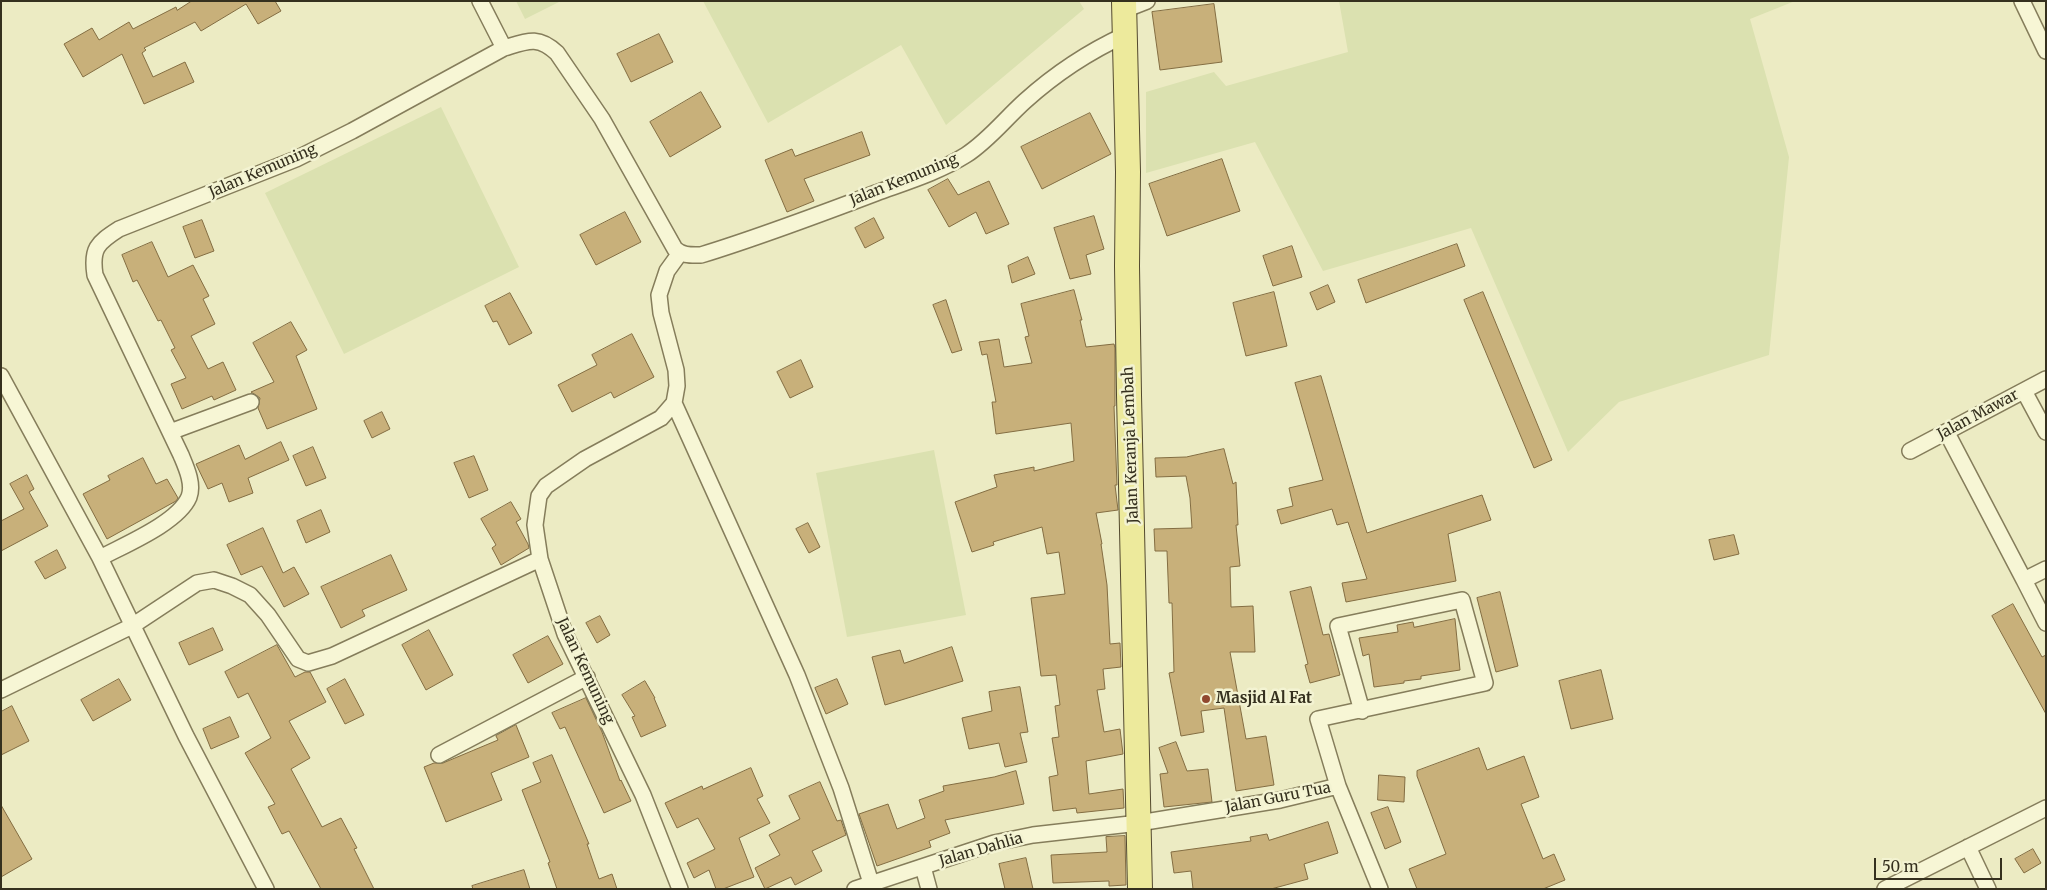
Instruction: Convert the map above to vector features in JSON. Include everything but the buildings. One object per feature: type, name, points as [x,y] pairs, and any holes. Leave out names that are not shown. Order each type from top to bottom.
[{"type":"main road","name":"Jalan Keranja Lembah","points":[[1124,5],[1128,172],[1129,375],[1140,889]]},
{"type":"street","points":[[480,1],[504,48]]},
{"type":"street","points":[[1124,5],[1147,1]]},
{"type":"street","points":[[2022,1],[2045,46]]},
{"type":"street","name":"Jalan Kemuning","points":[[100,558],[164,523],[180,509],[189,496],[188,474],[95,275],[92,259],[96,248],[102,239],[119,229],[296,159],[352,131],[504,48],[518,43],[538,41],[549,45],[557,53],[602,119],[675,249],[680,253],[701,255],[860,199],[949,164],[966,155],[982,142],[1053,77],[1082,57],[1125,35]]},
{"type":"street","points":[[680,253],[667,272],[659,295],[676,370],[677,386],[674,403],[797,676],[841,788],[871,883]]},
{"type":"street","points":[[1,376],[100,558],[186,736],[266,889]]},
{"type":"street","name":"Jalan Mawar","points":[[1910,451],[2046,379]]},
{"type":"street","points":[[2024,391],[2046,432]]},
{"type":"street","points":[[170,432],[251,402]]},
{"type":"street","name":"Jalan Kemuning","points":[[674,403],[661,418],[585,459],[546,486],[539,496],[536,524],[540,559],[565,634],[643,795],[680,889]]},
{"type":"street","points":[[1946,433],[2046,624]]},
{"type":"street","points":[[1,690],[132,626],[197,583],[214,580],[250,595],[268,615],[298,659],[308,663],[332,656],[540,559]]},
{"type":"street","points":[[2024,580],[2046,569]]},
{"type":"street","points":[[1338,786],[1318,719],[1362,711],[1484,683],[1462,600],[1338,626],[1362,711]]},
{"type":"street","points":[[439,755],[587,677]]},
{"type":"street","name":"Jalan Guru Tua","points":[[1139,823],[1280,800],[1338,786],[1380,889]]},
{"type":"street","points":[[1886,889],[2046,808]]},
{"type":"street","name":"Jalan Dahlia","points":[[855,889],[1003,841],[1033,835],[1139,823]]},
{"type":"street","points":[[1968,847],[1988,889]]},
{"type":"street","points":[[924,867],[930,889]]},
{"type":"green space","points":[[516,1],[561,1],[525,19]]},
{"type":"green space","points":[[703,1],[1079,1],[1084,9],[946,125],[901,45],[768,123]]},
{"type":"green space","points":[[1339,1],[1795,1],[1750,19],[1789,157],[1769,355],[1619,402],[1568,452],[1471,228],[1323,271],[1255,142],[1146,173],[1146,92],[1214,72],[1226,86],[1348,52]]},
{"type":"green space","points":[[441,107],[519,267],[344,354],[265,193]]},
{"type":"green space","points":[[934,450],[966,615],[847,637],[816,473]]},
{"type":"place","name":"Masjid Al Fat","points":[[1206,699]]}]
